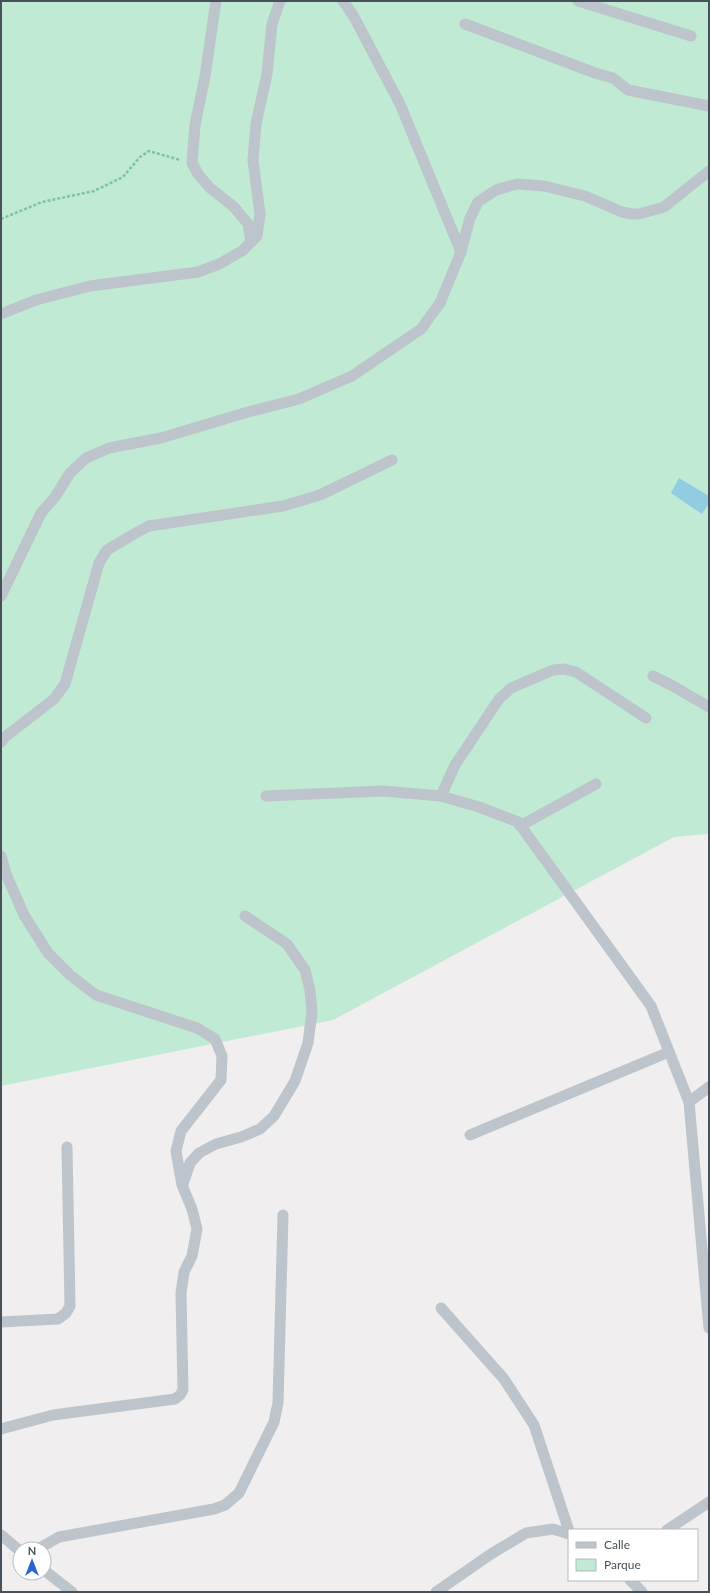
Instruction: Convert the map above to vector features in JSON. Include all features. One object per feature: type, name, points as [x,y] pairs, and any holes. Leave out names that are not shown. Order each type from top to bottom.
[{"type":"street","points":[[216,1],[205,76],[195,125],[192,163],[198,174],[206,183],[234,207],[248,224],[250,242]]},
{"type":"street","points":[[1,314],[36,300],[90,286],[198,272],[219,264],[242,251],[257,236],[260,214],[254,160],[256,124],[267,74],[272,24],[280,1]]},
{"type":"street","points":[[344,1],[353,14],[400,104],[462,252]]},
{"type":"street","points":[[578,1],[691,36]]},
{"type":"street","points":[[465,24],[595,73],[613,78],[628,90],[709,106]]},
{"type":"street","points":[[1,596],[41,513],[55,497],[70,473],[86,458],[109,448],[161,438],[248,412],[299,399],[352,376],[421,329],[440,303],[462,252],[470,218],[478,202],[496,190],[517,184],[544,186],[585,196],[622,212],[639,214],[664,207],[709,171]]},
{"type":"street","points":[[1,742],[5,736],[54,699],[65,684],[99,563],[107,550],[149,526],[229,515],[290,504],[320,495],[392,460]]},
{"type":"street","points":[[441,796],[455,765],[499,699],[511,688],[553,670],[564,669],[576,672],[646,718]]},
{"type":"street","points":[[653,676],[709,707]]},
{"type":"street","points":[[520,826],[596,784]]},
{"type":"street","points":[[266,796],[383,791],[441,796],[479,807],[518,822],[651,1006],[688,1102],[709,1328]]},
{"type":"street","points":[[1,856],[6,874],[24,915],[48,954],[70,975],[96,995],[197,1028],[215,1039],[222,1056],[221,1080],[181,1131],[176,1151],[182,1185],[192,1209],[197,1229],[192,1256],[184,1272],[181,1293],[183,1390],[175,1399],[53,1415],[1,1429]]},
{"type":"street","points":[[182,1185],[190,1164],[199,1153],[216,1144],[241,1137],[260,1129],[274,1116],[296,1081],[308,1043],[312,1012],[310,990],[305,970],[287,944],[245,916]]},
{"type":"street","points":[[470,1135],[669,1052]]},
{"type":"street","points":[[688,1102],[709,1087]]},
{"type":"street","points":[[1,1322],[58,1319],[66,1313],[70,1306],[67,1147]]},
{"type":"street","points":[[52,1541],[59,1537],[214,1509],[225,1505],[239,1493],[274,1422],[278,1402],[283,1215]]},
{"type":"street","points":[[441,1308],[504,1380],[534,1425],[568,1529]]},
{"type":"street","points":[[668,1529],[709,1502]]},
{"type":"street","points":[[436,1592],[490,1554],[526,1533],[553,1529],[568,1532]]},
{"type":"street","points":[[1,1535],[12,1544]]},
{"type":"street","points":[[52,1576],[72,1592]]},
{"type":"street","points":[[631,1581],[642,1592]]},
{"type":"path","points":[[1,219],[42,202],[94,191],[123,177],[140,157],[149,151],[192,163]]},
{"type":"green space","points":[[1,1],[709,1],[709,834],[674,837],[333,1020],[1,1086]]},
{"type":"water","points":[[679,478],[709,496],[709,503],[702,514],[671,493]]}]
